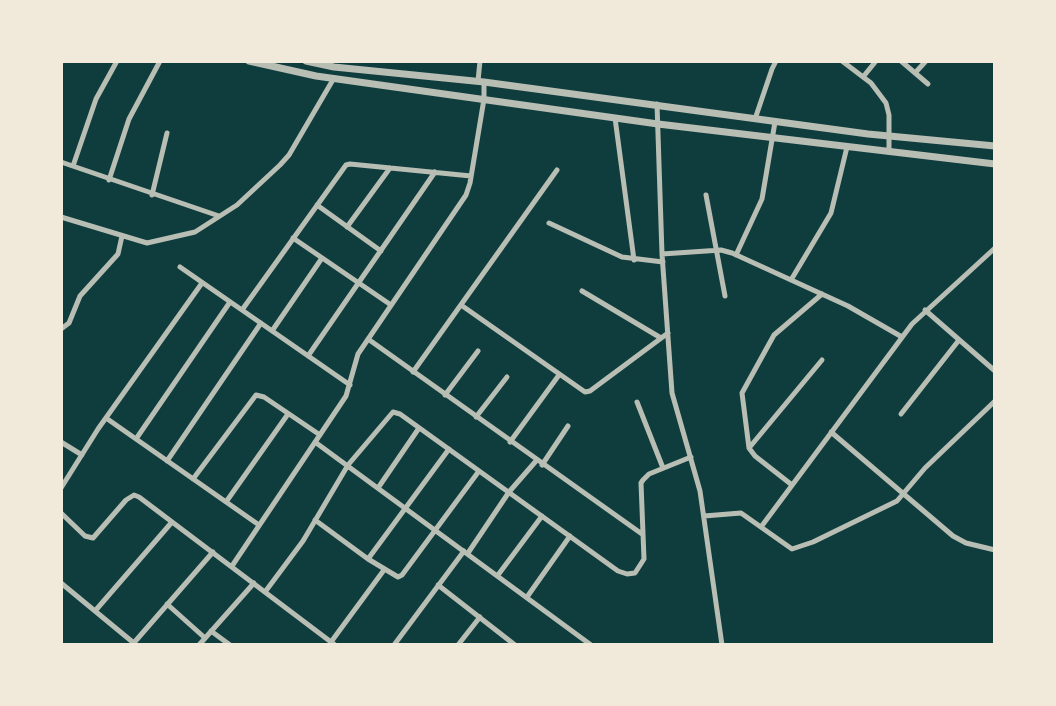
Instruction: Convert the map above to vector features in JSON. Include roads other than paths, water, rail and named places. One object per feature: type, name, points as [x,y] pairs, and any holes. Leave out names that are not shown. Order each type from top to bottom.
[{"type":"street","points":[[73,166],[96,99],[117,61]]},
{"type":"street","points":[[109,180],[129,119],[160,61]]},
{"type":"street","points":[[249,61],[334,78],[658,124],[995,164]]},
{"type":"street","points":[[306,61],[481,81],[888,136],[995,146]]},
{"type":"street","points":[[363,69],[367,61]]},
{"type":"street","points":[[232,566],[346,396],[356,359],[368,339],[466,195],[484,99],[480,61]]},
{"type":"street","points":[[842,61],[877,89],[886,103],[889,115],[888,152]]},
{"type":"street","points":[[863,77],[876,61]]},
{"type":"street","points":[[901,61],[928,84]]},
{"type":"street","points":[[915,74],[926,61]]},
{"type":"street","points":[[755,119],[775,62]]},
{"type":"street","points":[[61,217],[151,243],[191,234],[237,205],[284,160],[334,78]]},
{"type":"street","points":[[657,104],[662,254],[672,393],[700,491],[722,645]]},
{"type":"street","points":[[615,118],[634,260]]},
{"type":"street","points":[[736,255],[762,199],[775,121]]},
{"type":"street","points":[[152,195],[167,133]]},
{"type":"street","points":[[791,280],[831,213],[847,147]]},
{"type":"street","points":[[61,162],[219,216]]},
{"type":"street","points":[[242,310],[346,165],[471,176]]},
{"type":"street","points":[[347,227],[390,168]]},
{"type":"street","points":[[413,372],[557,170]]},
{"type":"street","points":[[308,356],[435,172]]},
{"type":"street","points":[[706,195],[724,296]]},
{"type":"street","points":[[317,205],[380,251]]},
{"type":"street","points":[[549,223],[622,257],[663,261]]},
{"type":"street","points":[[61,329],[67,326],[84,290],[118,254],[122,236]]},
{"type":"street","points":[[293,238],[391,305]]},
{"type":"street","points":[[761,527],[902,337],[925,310],[995,248]]},
{"type":"street","points":[[662,254],[727,251],[822,294],[902,337]]},
{"type":"street","points":[[272,331],[322,258]]},
{"type":"street","points":[[180,267],[350,385]]},
{"type":"street","points":[[61,488],[106,418],[202,283]]},
{"type":"street","points":[[582,291],[661,338]]},
{"type":"street","points":[[792,485],[749,448],[742,398],[744,387],[774,335],[822,294]]},
{"type":"street","points":[[136,439],[230,302]]},
{"type":"street","points":[[461,304],[580,390],[590,391],[668,333]]},
{"type":"street","points":[[925,310],[995,371]]},
{"type":"street","points":[[167,461],[261,323]]},
{"type":"street","points":[[368,339],[539,463],[643,534]]},
{"type":"street","points":[[901,414],[959,340]]},
{"type":"street","points":[[445,395],[478,351]]},
{"type":"street","points":[[749,448],[822,360]]},
{"type":"street","points":[[510,442],[559,375]]},
{"type":"street","points":[[476,417],[506,377]]},
{"type":"street","points":[[192,479],[253,397],[260,395],[320,435]]},
{"type":"street","points":[[704,516],[741,513],[787,547],[797,548],[891,504],[995,401]]},
{"type":"street","points":[[637,402],[663,468]]},
{"type":"street","points":[[226,502],[288,414]]},
{"type":"street","points":[[265,592],[315,520],[348,465],[389,414],[400,414],[618,571],[627,574],[635,573],[642,565],[641,484],[649,474],[691,457]]},
{"type":"street","points":[[106,418],[259,525]]},
{"type":"street","points":[[394,645],[509,492],[539,463],[568,426]]},
{"type":"street","points":[[378,488],[419,428]]},
{"type":"street","points":[[831,432],[960,540],[995,550]]},
{"type":"street","points":[[61,442],[82,455]]},
{"type":"street","points":[[315,442],[591,645]]},
{"type":"street","points":[[368,559],[449,449]]},
{"type":"street","points":[[315,520],[384,570],[394,576],[402,575],[479,471]]},
{"type":"street","points":[[61,513],[85,536],[93,538],[126,499],[134,495],[333,643],[384,570]]},
{"type":"street","points":[[498,575],[542,516]]},
{"type":"street","points":[[95,611],[172,522]]},
{"type":"street","points":[[527,597],[570,536]]},
{"type":"street","points":[[61,583],[134,644],[213,552]]},
{"type":"street","points":[[199,645],[254,583]]},
{"type":"street","points":[[439,585],[515,645]]},
{"type":"street","points":[[167,604],[205,638]]},
{"type":"street","points":[[458,645],[480,617]]},
{"type":"street","points":[[211,631],[230,645]]}]
